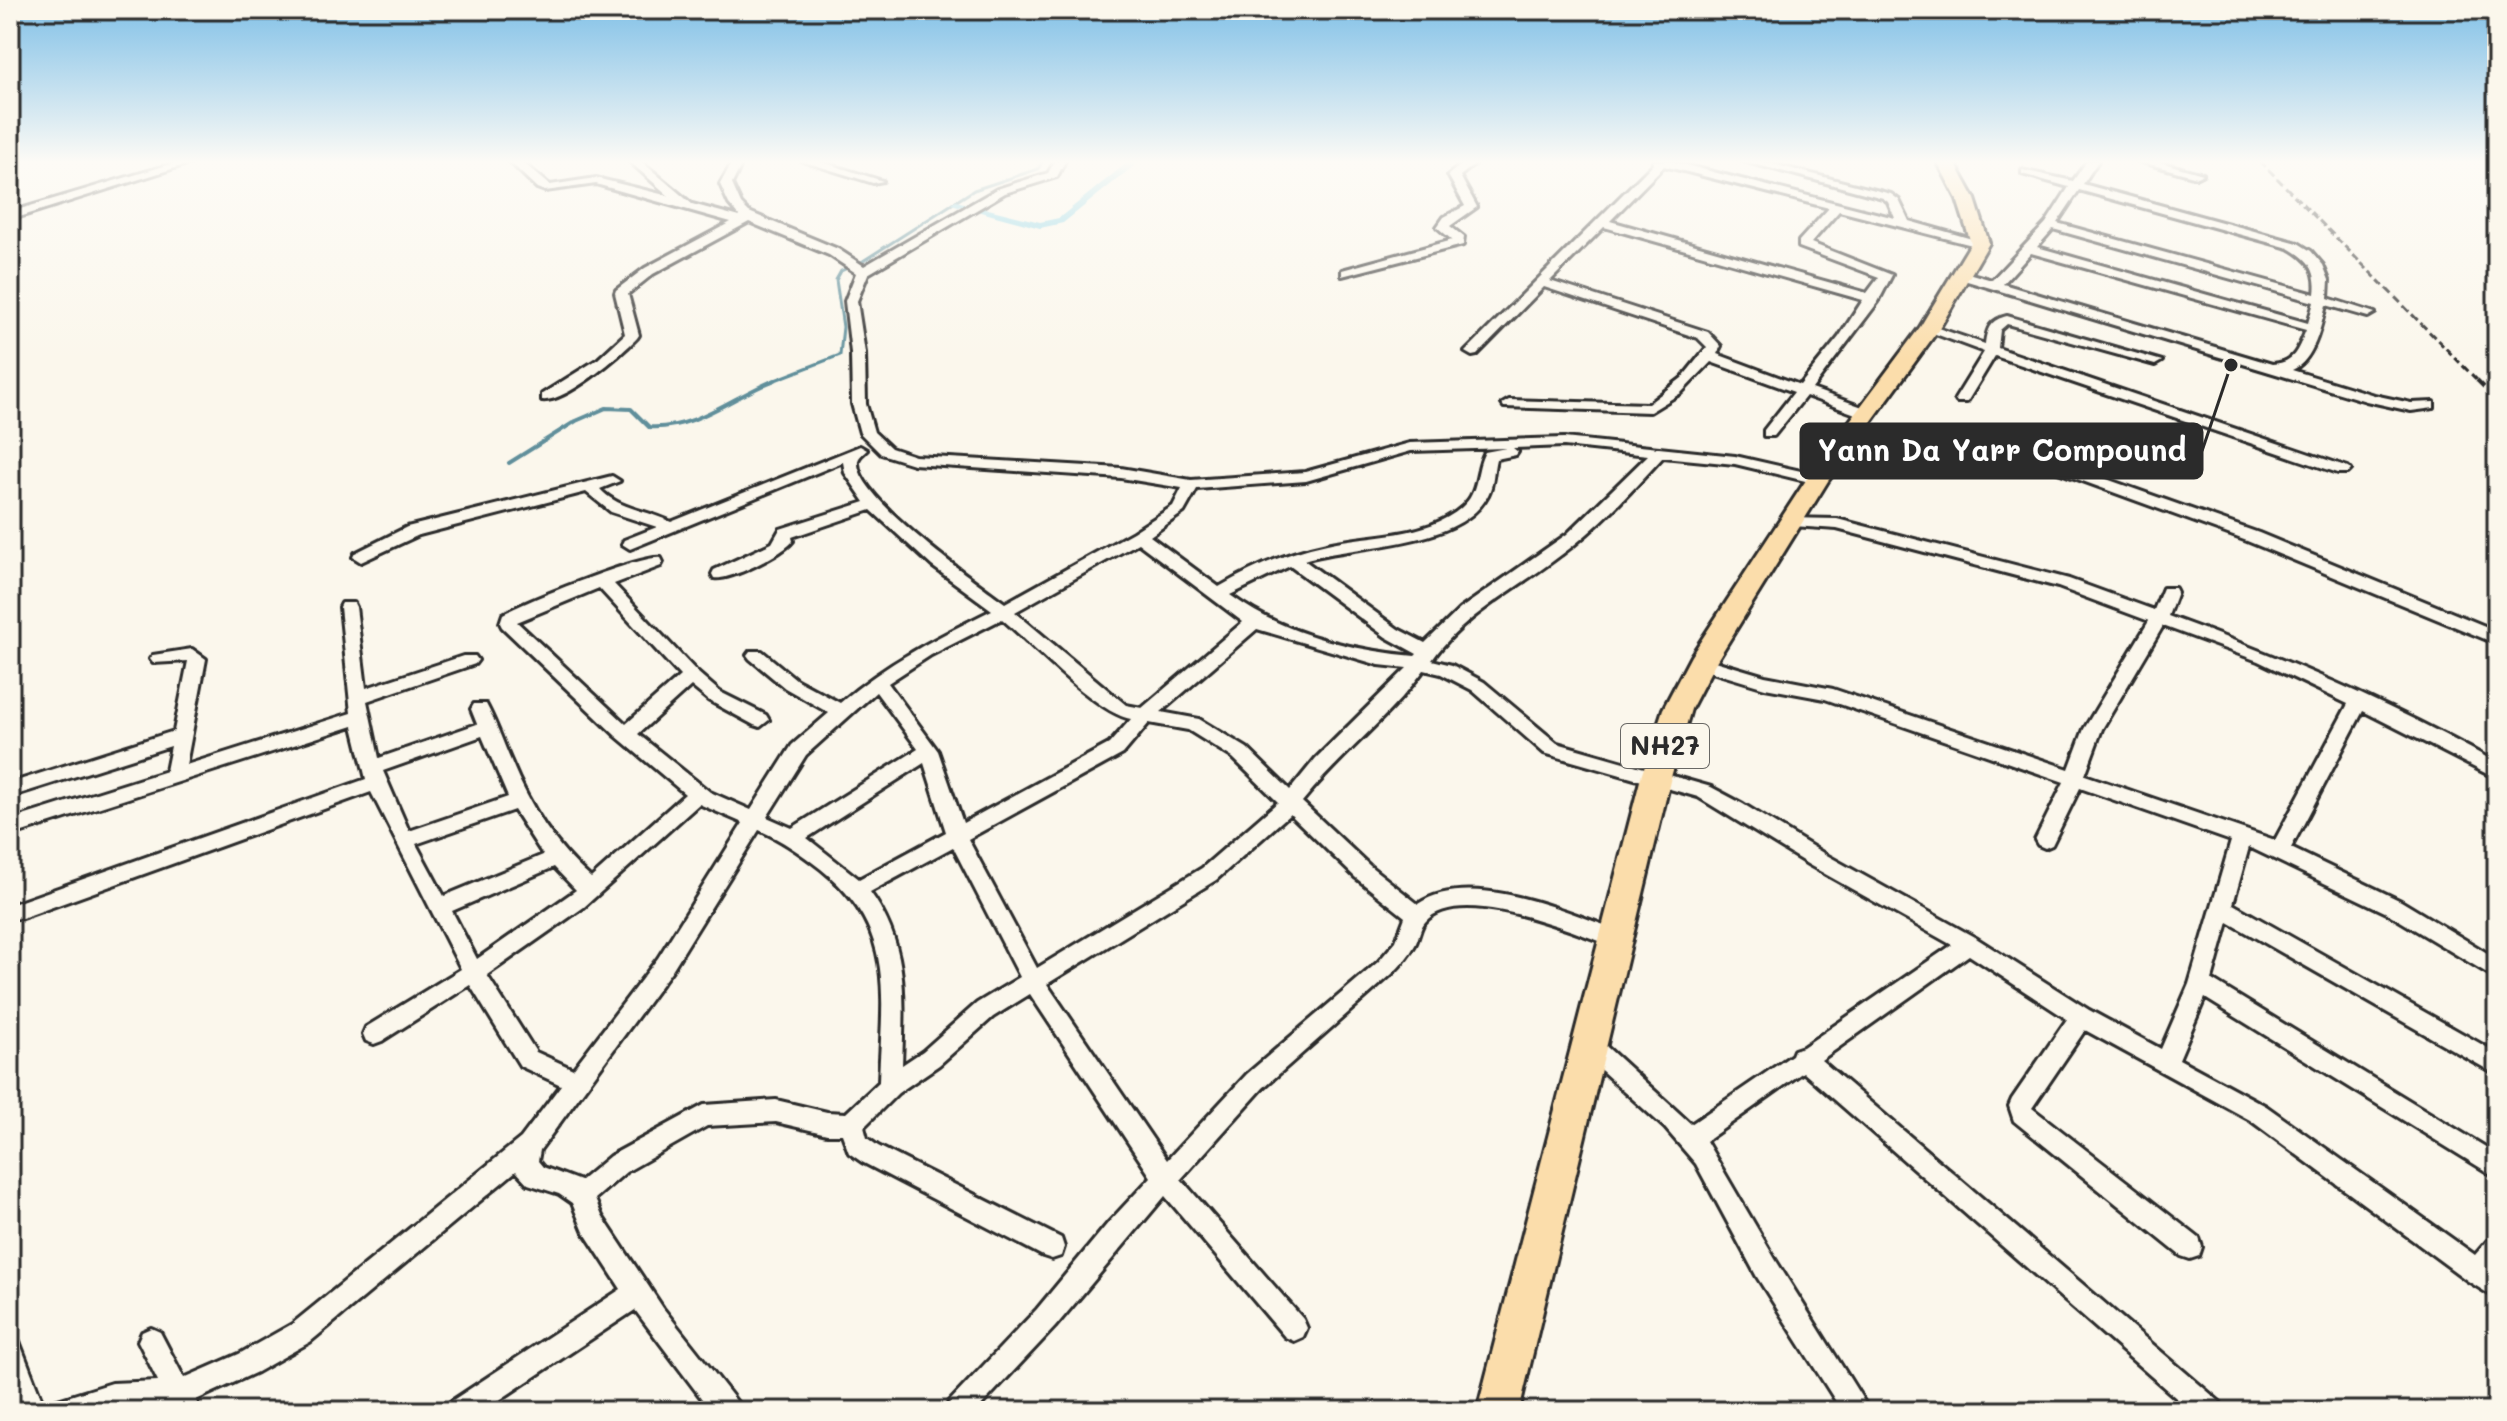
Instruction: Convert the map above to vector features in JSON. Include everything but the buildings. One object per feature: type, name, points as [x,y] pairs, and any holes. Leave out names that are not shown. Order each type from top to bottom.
[{"type":"highway","points":[[1975,227],[1980,243]]},
{"type":"highway","name":"NH27","points":[[1498,1411],[1656,777],[1677,709],[1701,663],[1818,479],[1929,329],[1980,243]]},
{"type":"street","points":[[547,397],[587,374],[622,347],[632,335],[621,293],[649,271],[729,227]]},
{"type":"street","points":[[772,227],[802,236],[856,267]]},
{"type":"street","points":[[856,267],[936,227]]},
{"type":"street","points":[[1346,273],[1459,242],[1443,227]]},
{"type":"street","points":[[1472,352],[1599,227]]},
{"type":"street","points":[[1624,227],[1806,265],[1886,275],[1873,299],[1769,433]]},
{"type":"street","points":[[1806,265],[1803,241],[1816,227]]},
{"type":"street","points":[[1917,227],[1980,243]]},
{"type":"street","points":[[1995,285],[2048,227]]},
{"type":"street","points":[[2058,227],[2368,313]]},
{"type":"street","points":[[2233,227],[2291,243],[2315,261],[2323,276],[2321,301],[2313,328],[2295,364],[2271,368]]},
{"type":"street","points":[[2028,248],[2313,328]]},
{"type":"street","points":[[1806,265],[1873,299]]},
{"type":"street","points":[[856,267],[851,301],[858,353],[859,404],[867,433],[886,451],[913,460],[1121,473],[1191,485],[1306,476],[1410,447],[1564,442],[1735,460],[1818,479]]},
{"type":"street","points":[[1961,275],[2371,398],[2411,407],[2429,405]]},
{"type":"street","points":[[1509,404],[1650,408],[1667,399],[1711,357],[1714,346],[1703,335],[1543,283]]},
{"type":"street","points":[[2007,320],[2006,310],[2026,294]]},
{"type":"street","points":[[1962,399],[1991,351],[1993,330],[1999,322],[2007,320],[2155,361]]},
{"type":"street","points":[[1929,329],[2343,470]]},
{"type":"street","points":[[1711,357],[1804,391],[1860,421],[1923,443],[2008,449],[2253,537],[2497,638]]},
{"type":"street","points":[[1219,595],[1248,577],[1326,549],[1365,541],[1403,539],[1432,530],[1463,513],[1480,496],[1488,457],[1511,452],[1514,443]]},
{"type":"street","points":[[630,544],[878,444]]},
{"type":"street","points":[[581,1195],[618,1164],[704,1116],[776,1111],[827,1123],[851,1124],[890,1086],[931,1058],[985,1010],[1209,874],[1292,801],[1323,763],[1457,620],[1559,549],[1612,505],[1660,451]]},
{"type":"street","points":[[853,453],[850,463],[853,473],[874,504],[938,562],[1004,611],[1121,711],[1193,724],[1240,753],[1363,872],[1417,915]]},
{"type":"street","points":[[361,557],[413,531],[612,481]]},
{"type":"street","points":[[60,1411],[112,1396],[183,1402],[301,1333],[529,1146],[665,964],[799,750],[877,681],[925,651],[1139,536],[1179,509],[1191,485]]},
{"type":"street","points":[[590,487],[601,502],[653,518],[669,527]]},
{"type":"street","points":[[720,574],[778,547],[785,541],[782,536],[786,533],[874,504]]},
{"type":"street","points":[[1793,521],[1837,524],[2063,583],[2264,657],[2359,701],[2497,772]]},
{"type":"street","points":[[1139,536],[1255,621],[1273,630],[1379,659],[1424,657]]},
{"type":"street","points":[[1293,560],[1424,657],[1478,686],[1551,748],[1704,792],[1725,803],[1816,859],[1969,944],[2081,1017],[2258,1113],[2487,1279],[2497,1249]]},
{"type":"street","points":[[655,562],[567,592],[508,620],[627,733],[697,794],[757,819],[792,838],[812,850],[857,890],[889,949],[892,984],[890,1086]]},
{"type":"street","points":[[606,581],[606,585],[691,676],[714,696],[760,720]]},
{"type":"street","points":[[2045,840],[2075,778],[2093,729],[2159,618],[2169,592]]},
{"type":"street","points":[[348,607],[359,707],[374,775],[404,840],[474,973],[528,1059],[577,1081]]},
{"type":"street","points":[[857,890],[1116,749],[1143,717],[1255,621]]},
{"type":"street","points":[[159,659],[192,655],[197,659],[175,773]]},
{"type":"street","points":[[756,655],[791,684],[842,712]]},
{"type":"street","points":[[10,828],[359,707],[469,660]]},
{"type":"street","points":[[1701,663],[1765,682],[1827,693],[2279,851],[2394,907],[2497,970]]},
{"type":"street","points":[[627,733],[691,676]]},
{"type":"street","points":[[877,681],[929,751],[957,836],[1033,981],[1165,1178],[1294,1328]]},
{"type":"street","points":[[2279,851],[2359,701]]},
{"type":"street","points":[[15,912],[374,775],[484,718],[527,821],[556,858],[590,890]]},
{"type":"street","points":[[10,790],[183,735]]},
{"type":"street","points":[[792,838],[929,751]]},
{"type":"street","points":[[374,1034],[474,973],[590,890],[697,794]]},
{"type":"street","points":[[404,840],[519,801]]},
{"type":"street","points":[[2165,1064],[2200,984],[2242,837]]},
{"type":"street","points":[[440,907],[556,858]]},
{"type":"street","points":[[958,1411],[1046,1318],[1118,1230],[1255,1081],[1385,968],[1405,946],[1417,915],[1446,899],[1474,897],[1538,912],[1616,938]]},
{"type":"street","points":[[2222,908],[2497,1065]]},
{"type":"street","points":[[1689,1139],[1802,1057],[1969,944]]},
{"type":"street","points":[[2200,984],[2497,1167]]},
{"type":"street","points":[[2081,1017],[2020,1106],[2022,1114],[2190,1247]]},
{"type":"street","points":[[1589,1045],[1673,1120],[1704,1156],[1766,1268],[1857,1411]]},
{"type":"street","points":[[1802,1057],[2211,1411]]},
{"type":"street","points":[[851,1124],[857,1145],[870,1154],[1052,1247]]},
{"type":"street","points":[[529,1146],[525,1165],[536,1176],[565,1184],[581,1195],[593,1224],[638,1293],[728,1411]]},
{"type":"street","points":[[459,1411],[638,1293]]},
{"type":"street","points":[[151,1341],[183,1402]]},
{"type":"street","points":[[10,1350],[33,1411]]},
{"type":"waterway","points":[[774,381],[840,355],[843,327],[836,280],[841,271],[863,261],[916,227]]},
{"type":"waterway","points":[[509,463],[576,421],[606,408],[631,409],[649,427],[666,426],[698,418],[774,381]]},
{"type":"railway","points":[[2326,227],[2479,382]]},
{"type":"railway","points":[[2479,382],[2497,400]]},
{"type":"place","name":"Yann Da Yarr Compound","points":[[2231,365]]}]
